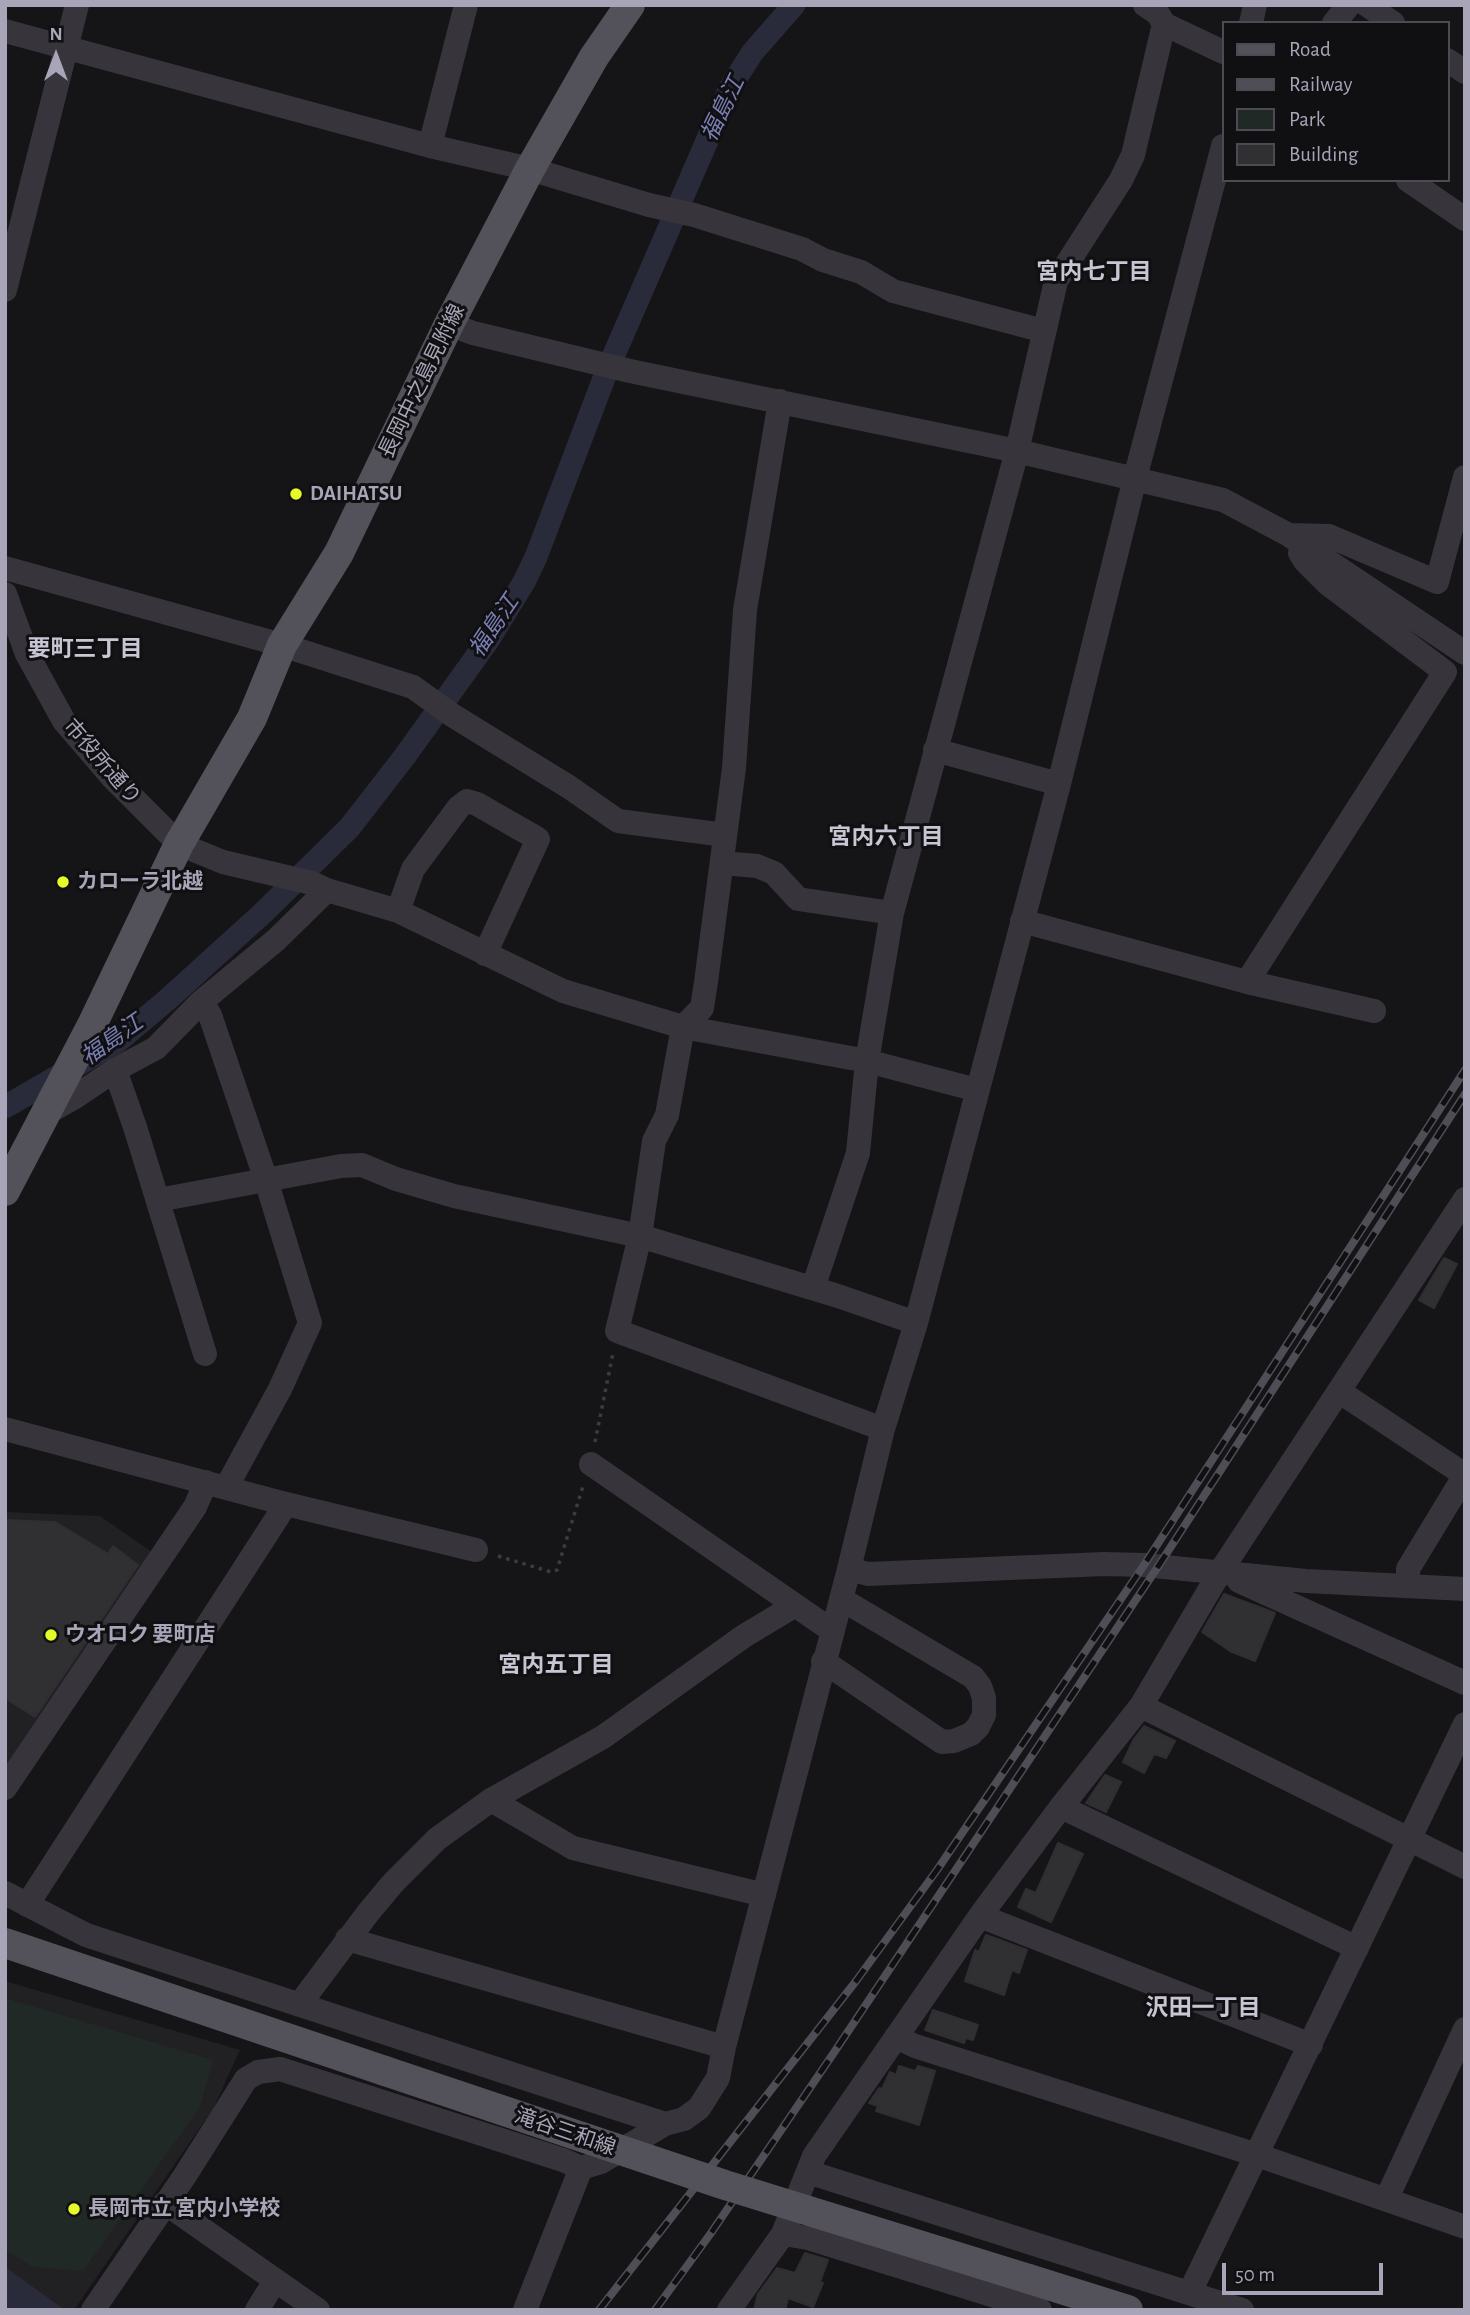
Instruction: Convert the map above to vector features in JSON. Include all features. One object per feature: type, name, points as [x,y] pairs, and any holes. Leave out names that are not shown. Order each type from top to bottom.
[{"type":"main road","name":"長岡中之島見附線","points":[[51,1103],[92,1025],[179,844],[252,718],[282,645],[339,553],[449,324],[530,169],[594,57],[630,5]]},
{"type":"main road","points":[[5,1191],[51,1103]]},
{"type":"main road","name":"滝谷三和線","points":[[5,1943],[712,2181],[1128,2310]]},
{"type":"street","points":[[5,290],[77,5]]},
{"type":"street","points":[[430,146],[466,5]]},
{"type":"street","points":[[1145,5],[1158,14],[1164,24],[1222,52]]},
{"type":"street","points":[[1336,21],[1349,5]]},
{"type":"street","points":[[1367,5],[1390,21]]},
{"type":"street","points":[[813,1288],[858,1153],[867,1061],[892,913],[1017,451],[1056,281],[1121,180],[1133,155],[1164,24]]},
{"type":"street","points":[[5,31],[430,146],[530,169],[649,205],[694,215],[802,248],[823,260],[861,272],[893,291],[1044,331]]},
{"type":"street","points":[[1449,61],[1465,72]]},
{"type":"street","points":[[93,2310],[246,2079],[258,2072],[280,2069],[581,2168],[601,2162],[665,2124],[684,2119],[699,2108],[718,2078],[883,1429],[916,1323],[1222,150]]},
{"type":"street","points":[[1411,182],[1465,219]]},
{"type":"street","points":[[449,324],[473,333],[584,361],[1017,451],[1223,500],[1289,535],[1465,653]]},
{"type":"street","points":[[780,401],[745,610],[734,768],[702,1008],[683,1027],[667,1115],[654,1141],[640,1236],[617,1331],[883,1429]]},
{"type":"street","points":[[1289,535],[1329,536],[1437,583],[1465,477]]},
{"type":"street","points":[[1247,982],[1445,672],[1328,584],[1305,561],[1289,535]]},
{"type":"street","points":[[5,568],[282,645],[413,687],[618,821],[725,835]]},
{"type":"street","name":"市役所通り","points":[[5,594],[27,654],[64,721],[112,777],[179,844]]},
{"type":"street","points":[[935,750],[1059,783]]},
{"type":"street","points":[[398,911],[412,869],[459,807],[467,801],[477,804],[538,839],[485,954]]},
{"type":"street","points":[[179,844],[223,862],[263,870],[398,911],[563,991],[683,1027],[867,1061],[977,1090]]},
{"type":"street","points":[[722,863],[757,866],[774,873],[798,899],[892,913]]},
{"type":"street","points":[[51,1103],[75,1097],[115,1070],[156,1048],[201,1002],[276,940],[319,887]]},
{"type":"street","points":[[1022,921],[1247,982],[1374,1011]]},
{"type":"street","points":[[5,1788],[195,1507],[216,1484],[280,1389],[310,1323],[266,1180],[210,1015],[201,1002]]},
{"type":"street","points":[[115,1070],[159,1200],[205,1354]]},
{"type":"street","points":[[159,1200],[341,1166],[362,1165],[454,1196],[640,1236],[813,1288],[916,1323]]},
{"type":"street","points":[[729,2310],[783,2234],[814,2156],[980,1916],[1141,1706],[1220,1572],[1465,1199]]},
{"type":"street","points":[[1340,1392],[1465,1475],[1408,1569],[1408,1586]]},
{"type":"street","points":[[5,1429],[286,1504],[476,1550]]},
{"type":"street","points":[[591,1464],[831,1630]]},
{"type":"street","points":[[27,1905],[286,1504]]},
{"type":"street","points":[[849,1569],[868,1573],[1104,1564],[1151,1565],[1306,1581],[1465,1589]]},
{"type":"street","points":[[1220,1572],[1465,1683]]},
{"type":"street","points":[[824,1661],[942,1742],[954,1741],[971,1734],[984,1715],[984,1698],[973,1677],[841,1599]]},
{"type":"street","points":[[299,2005],[347,1939],[393,1883],[437,1839],[491,1800],[603,1737],[744,1636],[794,1606]]},
{"type":"street","points":[[1141,1706],[1465,1867]]},
{"type":"street","points":[[1190,2292],[1465,1724]]},
{"type":"street","points":[[491,1800],[573,1848],[764,1895]]},
{"type":"street","points":[[1061,1807],[1357,1948]]},
{"type":"street","points":[[5,1894],[86,1935],[665,2124]]},
{"type":"street","points":[[980,1916],[1311,2045]]},
{"type":"street","points":[[347,1939],[724,2047]]},
{"type":"street","points":[[1387,2199],[1465,2029]]},
{"type":"street","points":[[896,2037],[915,2046],[1257,2155],[1465,2227]]},
{"type":"street","points":[[525,2310],[581,2168]]},
{"type":"street","points":[[807,2172],[1242,2310]]},
{"type":"street","points":[[165,2203],[318,2310]]},
{"type":"street","points":[[783,2234],[808,2238],[1040,2310]]},
{"type":"street","points":[[257,2310],[275,2281]]},
{"type":"path","points":[[476,1550],[551,1572],[558,1570],[591,1464],[617,1331]]},
{"type":"shaded area","name":"ウオロク 要町店","points":[[5,1512],[100,1516],[155,1554],[5,1776]]},
{"type":"shaded area","name":"長岡市立 宮内小学校","points":[[5,1981],[240,2050],[213,2109],[74,2310],[5,2310]]},
{"type":"green space","name":"長岡市立 宮内小学校","points":[[5,1998],[213,2060],[200,2107],[83,2271],[33,2267],[5,2250]]},
{"type":"water","points":[[5,2267],[65,2310],[5,2310]]},
{"type":"building","points":[[1444,1258],[1457,1264],[1434,1308],[1419,1300]]},
{"type":"building","name":"ウオロク 要町店","points":[[5,1520],[55,1522],[108,1554],[113,1546],[138,1565],[35,1717],[5,1698]]},
{"type":"building","points":[[1224,1594],[1275,1613],[1255,1661],[1230,1651],[1202,1632]]},
{"type":"building","points":[[1144,1726],[1175,1741],[1166,1758],[1154,1754],[1144,1773],[1123,1762]]},
{"type":"building","points":[[1105,1775],[1121,1782],[1106,1812],[1086,1803]]},
{"type":"building","points":[[1058,1843],[1083,1854],[1051,1922],[1018,1907],[1026,1889],[1036,1893]]},
{"type":"building","points":[[986,1935],[1027,1950],[1019,1973],[1012,1970],[1004,1995],[965,1981],[975,1950],[979,1952]]},
{"type":"building","points":[[933,2010],[978,2025],[973,2040],[966,2038],[964,2043],[925,2030]]},
{"type":"building","points":[[899,2066],[915,2071],[918,2066],[935,2071],[919,2125],[876,2111],[878,2106],[869,2103],[879,2088],[882,2089],[890,2072],[896,2075]]},
{"type":"building","points":[[805,2253],[828,2260],[820,2282],[823,2283],[813,2307],[788,2298],[785,2310],[754,2310],[758,2294],[777,2268],[795,2273]]},
{"type":"waterway","name":"福島江","points":[[5,1107],[117,1042],[264,912],[350,827],[489,639],[536,557],[606,373],[730,88],[752,53],[794,5]]},
{"type":"railway","points":[[599,2310],[856,1981],[937,1870],[1144,1565],[1465,1070]]},
{"type":"railway","points":[[655,2310],[833,2054],[1159,1565],[1465,1094]]},
{"type":"place","name":"DAIHATSU","points":[[296,494]]},
{"type":"place","name":"カローラ北越","points":[[63,882]]},
{"type":"place","name":"ウオロク 要町店","points":[[51,1635]]},
{"type":"place","name":"長岡市立 宮内小学校","points":[[74,2209]]},
{"type":"district","name":"宮内七丁目","points":[[1094,272]]},
{"type":"district","name":"要町三丁目","points":[[85,649]]},
{"type":"district","name":"宮内六丁目","points":[[886,837]]},
{"type":"district","name":"宮内五丁目","points":[[556,1665]]},
{"type":"district","name":"沢田一丁目","points":[[1203,2008]]}]
